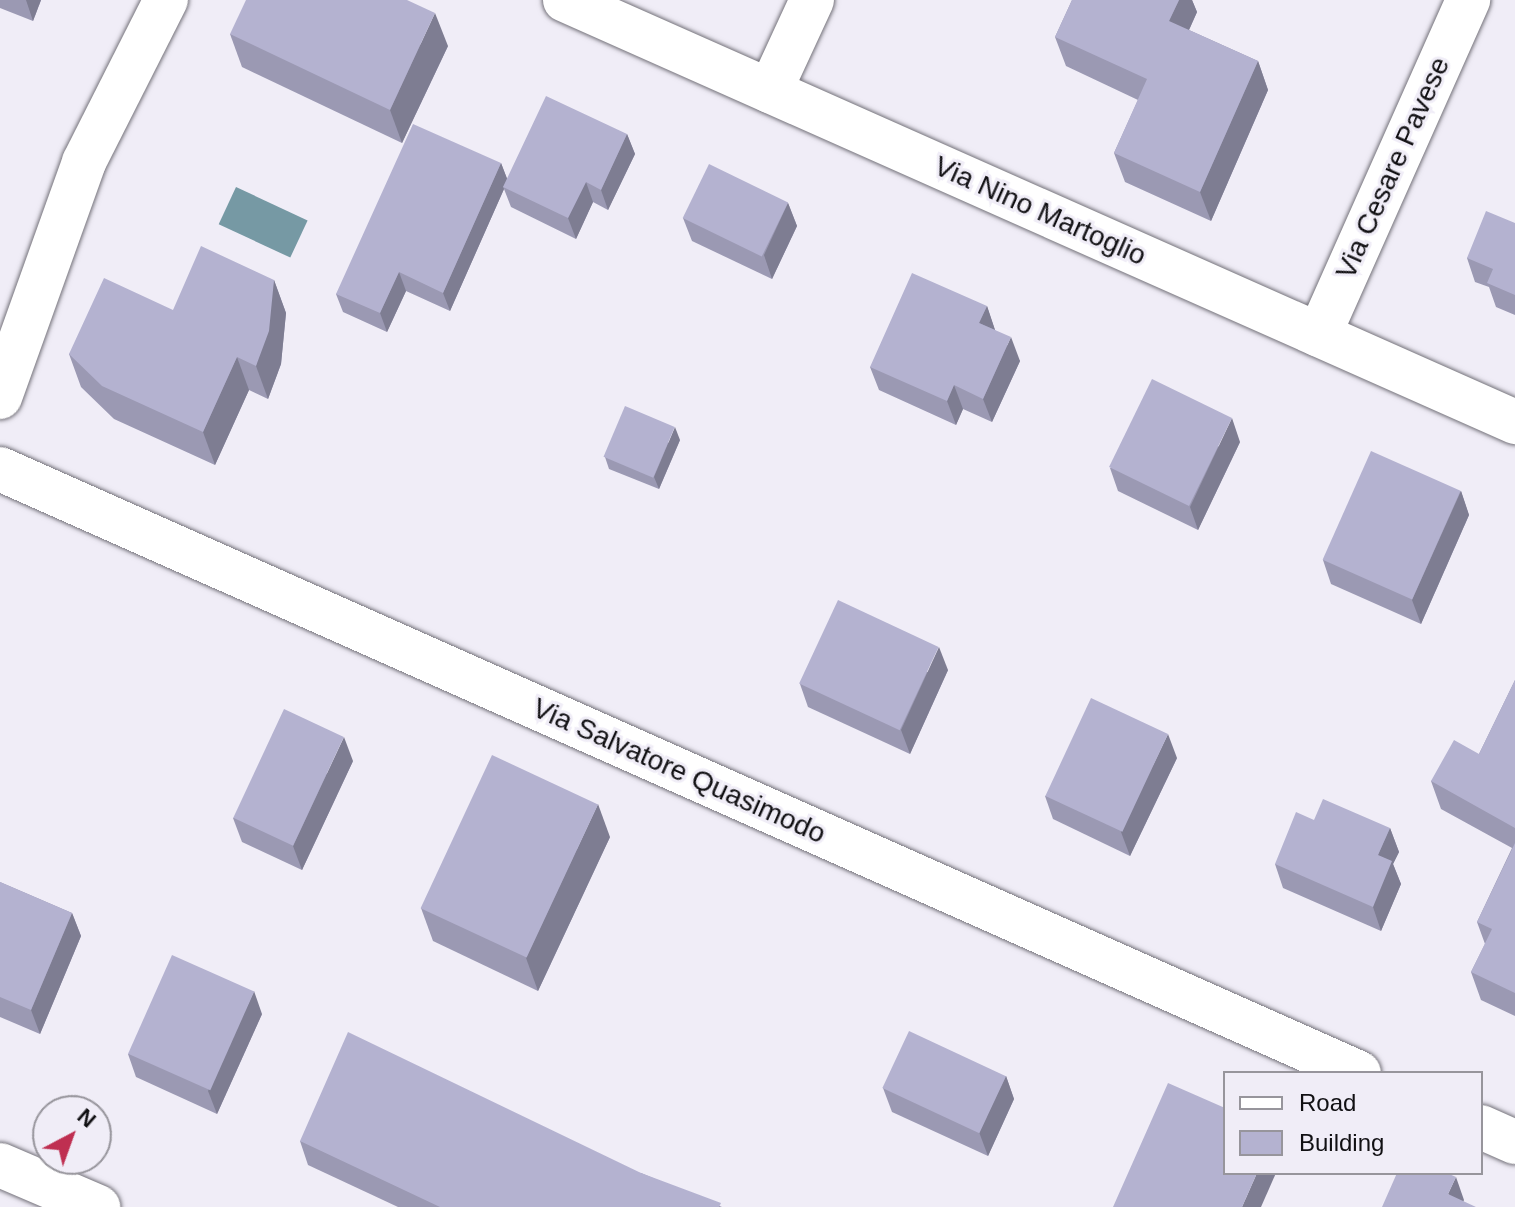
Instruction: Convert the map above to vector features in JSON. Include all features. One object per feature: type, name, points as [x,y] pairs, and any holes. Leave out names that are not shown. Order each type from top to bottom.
[{"type":"street","points":[[0,397],[84,162],[166,0]]},
{"type":"street","name":"Via Nino Martoglio","points":[[565,0],[1515,422]]},
{"type":"street","points":[[770,91],[812,0]]},
{"type":"street","name":"Via Cesare Pavese","points":[[1319,335],[1468,0]]},
{"type":"street","name":"Via Salvatore Quasimodo","points":[[0,469],[1354,1071]]},
{"type":"street","points":[[1483,1128],[1515,1142]]},
{"type":"street","points":[[0,1165],[98,1207]]},
{"type":"water","points":[[236,187],[308,220],[290,258],[219,224]]},
{"type":"building","points":[[246,0],[407,0],[435,13],[390,110],[230,34]]},
{"type":"building","points":[[1072,0],[1179,0],[1169,21],[1258,61],[1200,192],[1114,153],[1147,79],[1055,37]]},
{"type":"building","points":[[546,96],[627,134],[601,190],[586,182],[568,218],[503,187]]},
{"type":"building","points":[[413,124],[501,163],[443,293],[399,272],[380,313],[336,294]]},
{"type":"building","points":[[709,164],[788,203],[762,257],[683,218]]},
{"type":"building","points":[[1486,211],[1515,223],[1515,295],[1487,283],[1493,269],[1467,258]]},
{"type":"building","points":[[201,246],[274,280],[269,331],[256,366],[237,357],[203,432],[102,386],[69,354],[104,278],[173,310]]},
{"type":"building","points":[[912,273],[987,306],[979,323],[1011,337],[983,399],[954,385],[947,401],[870,367]]},
{"type":"building","points":[[1152,379],[1232,418],[1189,506],[1109,467]]},
{"type":"building","points":[[625,406],[675,427],[653,478],[604,457]]},
{"type":"building","points":[[1371,451],[1461,491],[1412,600],[1323,560]]},
{"type":"building","points":[[838,600],[939,647],[900,730],[799,683]]},
{"type":"building","points":[[1515,680],[1515,828],[1431,781],[1454,740],[1479,754]]},
{"type":"building","points":[[1091,698],[1168,734],[1122,832],[1045,796]]},
{"type":"building","points":[[284,709],[344,737],[293,846],[233,818]]},
{"type":"building","points":[[492,755],[598,804],[527,958],[421,908]]},
{"type":"building","points":[[1323,799],[1390,828],[1378,855],[1392,861],[1373,907],[1275,864],[1296,812],[1314,820]]},
{"type":"building","points":[[1515,843],[1515,993],[1471,972],[1492,929],[1477,922]]},
{"type":"building","points":[[0,882],[72,913],[31,1010],[0,997]]},
{"type":"building","points":[[172,955],[254,992],[210,1090],[128,1054]]},
{"type":"building","points":[[909,1031],[1006,1076],[979,1133],[882,1088]]},
{"type":"building","points":[[348,1032],[641,1173],[721,1203],[719,1207],[440,1207],[300,1141]]},
{"type":"building","points":[[1168,1083],[1223,1107],[1223,1175],[1256,1175],[1242,1207],[1113,1207]]},
{"type":"building","points":[[1396,1175],[1452,1175],[1456,1177],[1448,1194],[1476,1207],[1382,1207]]}]
